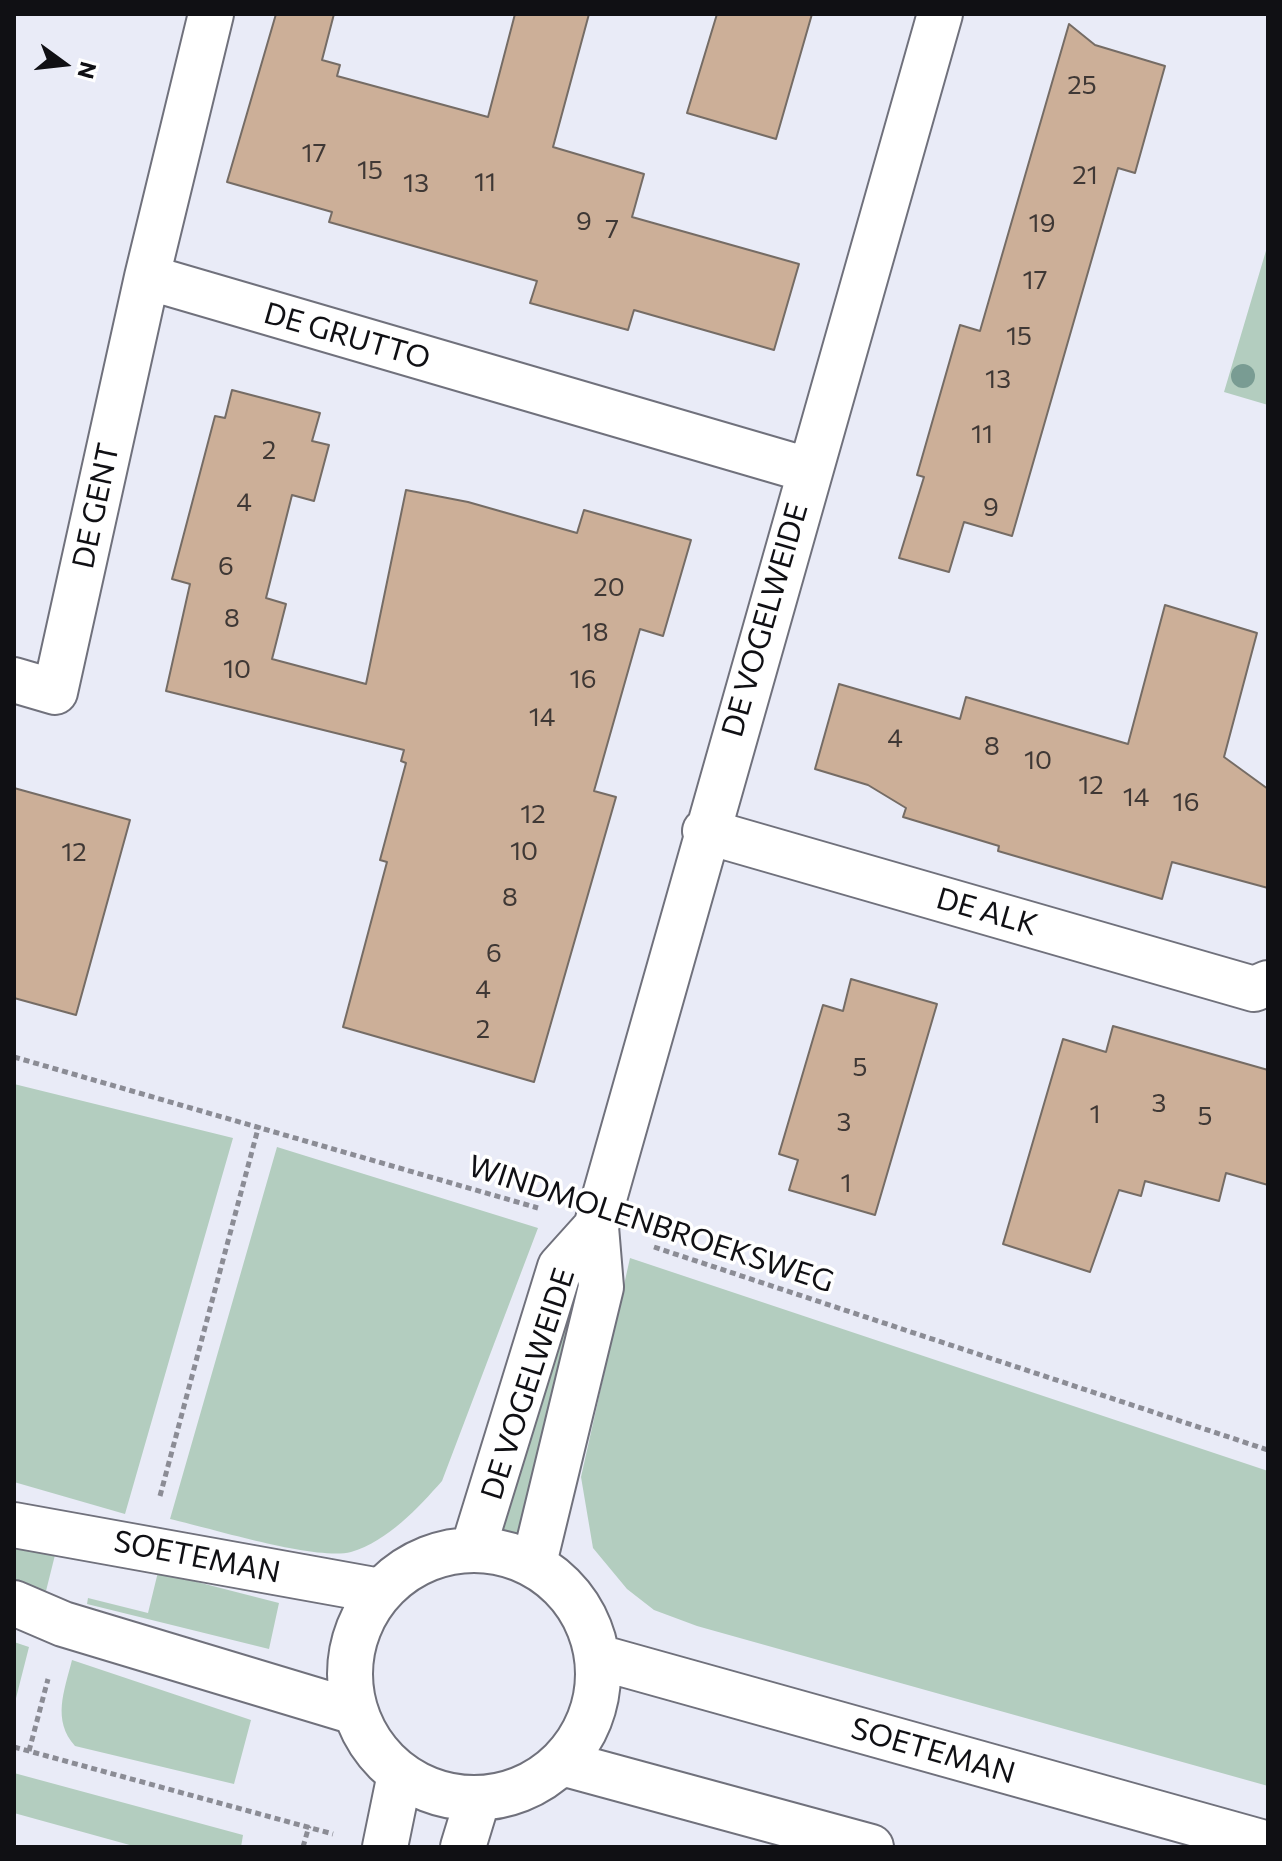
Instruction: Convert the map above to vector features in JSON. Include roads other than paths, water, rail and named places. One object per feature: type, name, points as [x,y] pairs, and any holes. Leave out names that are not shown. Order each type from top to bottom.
[{"type":"street","points":[[147,277],[211,14]]},
{"type":"street","name":"DE VOGELWEIDE","points":[[534,1563],[601,1287],[596,1227],[705,831],[940,14]]},
{"type":"street","name":"DE GRUTTO","points":[[147,277],[808,470]]},
{"type":"street","name":"DE GENT","points":[[14,680],[55,692],[147,277]]},
{"type":"street","name":"DE ALK","points":[[705,831],[1254,989],[1268,983]]},
{"type":"street","name":"DE VOGELWEIDE","points":[[473,1549],[560,1267],[596,1227]]},
{"type":"street","name":"SOETEMAN","points":[[14,1525],[380,1591]]},
{"type":"street","points":[[473,1549],[499,1551],[534,1563],[558,1580],[576,1602],[590,1628],[598,1657],[592,1714],[562,1763],[523,1788],[478,1798],[437,1793],[400,1774],[380,1757],[355,1712],[349,1680],[352,1648],[362,1617],[380,1591],[418,1562],[439,1553],[473,1549]]},
{"type":"street","points":[[14,1603],[63,1624],[355,1712]]},
{"type":"street","name":"SOETEMAN","points":[[598,1657],[1268,1844]]},
{"type":"street","points":[[562,1763],[871,1847]]},
{"type":"street","points":[[385,1847],[400,1774]]},
{"type":"street","points":[[463,1847],[478,1798]]}]
